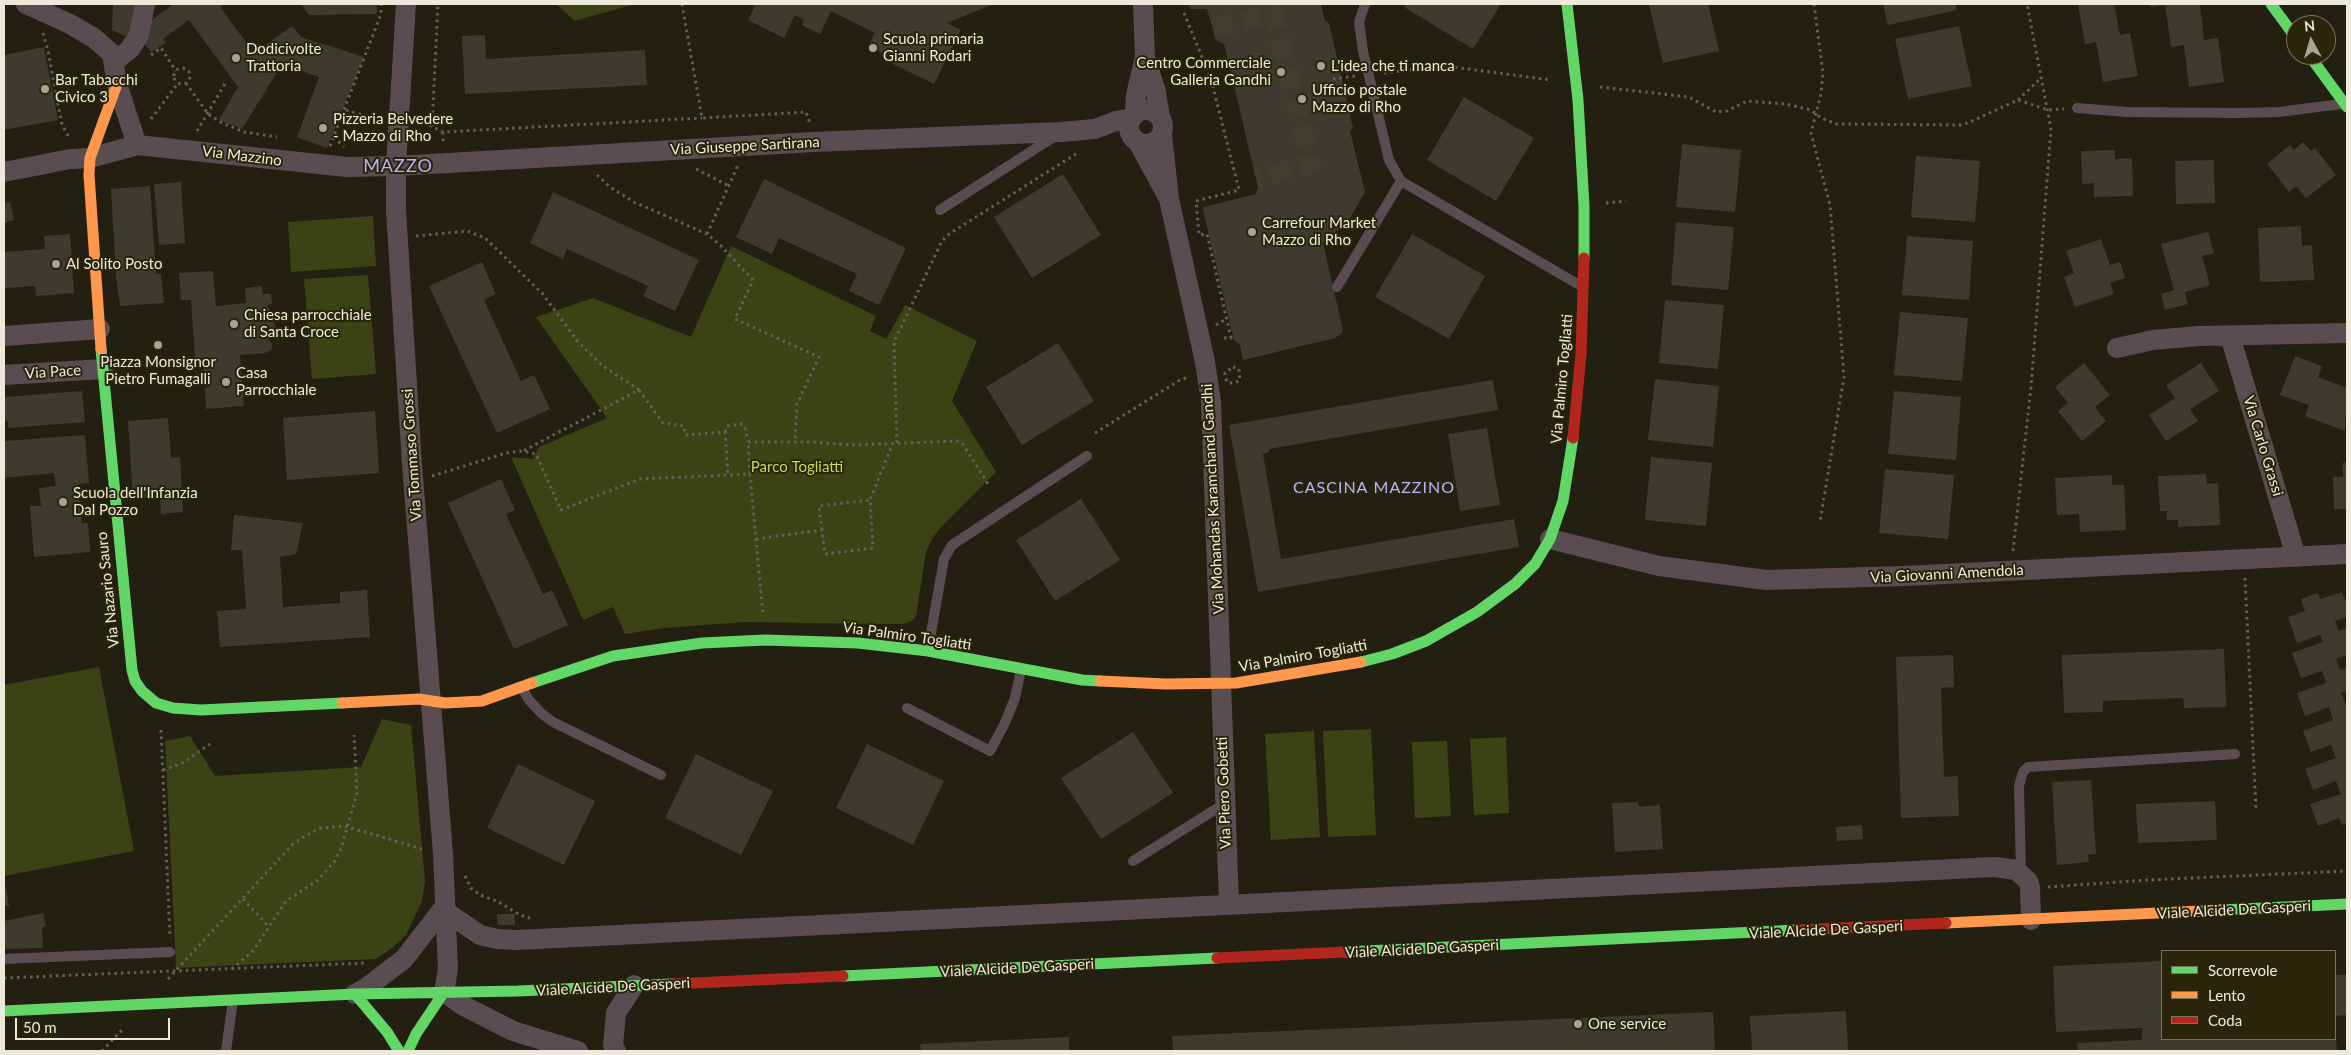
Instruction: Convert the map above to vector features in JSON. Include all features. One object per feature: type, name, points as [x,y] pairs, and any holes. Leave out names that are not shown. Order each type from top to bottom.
[{"type":"street","points":[[26,4],[70,24],[94,38],[112,54],[115,61],[117,84],[136,145]]},
{"type":"street","points":[[115,61],[130,49],[139,34],[146,4]]},
{"type":"street","name":"Via Tommaso Grossi","points":[[406,4],[396,166],[398,258],[446,909],[448,969],[444,992]]},
{"type":"street","name":"Via Mohandas Karamchand Gandhi","points":[[1133,117],[1145,57],[1144,4]]},
{"type":"street","name":"Via Palmiro Togliatti","points":[[432,702],[482,701],[574,667],[613,656],[702,643],[809,640],[858,643],[928,651],[1082,680],[1220,683],[1256,681],[1349,665],[1392,654],[1426,641],[1477,612],[1515,584],[1535,564],[1550,539],[1563,501],[1574,438],[1584,288],[1584,196],[1578,100],[1567,4]]},
{"type":"street","points":[[2271,4],[2286,24]]},
{"type":"street","name":"Via Mohandas Karamchand Gandhi","points":[[1145,57],[1156,92],[1169,199],[1205,362],[1211,401],[1220,683]]},
{"type":"street","points":[[2316,65],[2346,105]]},
{"type":"street","name":"Via Nazario Sauro","points":[[117,84],[90,158],[89,175],[103,369],[132,670],[135,681],[142,691],[160,704],[173,708],[201,710],[419,699],[432,702]]},
{"type":"street","points":[[1145,110],[1151,111],[1161,126],[1154,143],[1143,144],[1136,141],[1130,129],[1133,117],[1145,110]]},
{"type":"street","name":"Via Giuseppe Sartirana","points":[[396,166],[813,142],[1061,132],[1095,129],[1133,117]]},
{"type":"street","name":"Via Giuseppe Sartirana","points":[[1095,129],[1136,141]]},
{"type":"street","name":"Via Mohandas Karamchand Gandhi","points":[[1136,141],[1169,199]]},
{"type":"street","name":"Via Mazzino","points":[[4,172],[70,158],[90,158],[136,145],[347,167],[396,166]]},
{"type":"street","points":[[4,336],[100,329]]},
{"type":"street","points":[[2117,348],[2171,338],[2347,334]]},
{"type":"street","name":"Via Carlo Grassi","points":[[2230,336],[2296,557]]},
{"type":"street","name":"Via Pace","points":[[4,375],[103,369]]},
{"type":"street","name":"Via Giovanni Amendola","points":[[1550,539],[1659,566],[1766,580],[1914,576],[2347,554]]},
{"type":"street","name":"Via Piero Gobetti","points":[[1220,683],[1229,904]]},
{"type":"street","points":[[399,1051],[387,1032],[355,994],[366,988],[404,959],[446,909],[480,935],[497,940],[517,940],[1985,867],[2007,868],[2022,873],[2030,887],[2030,920]]},
{"type":"street","name":"Viale Alcide De Gasperi","points":[[4,1011],[355,994],[634,985],[2347,904]]},
{"type":"street","points":[[616,1051],[613,1045],[616,1013],[634,985]]},
{"type":"street","points":[[408,1051],[416,1034],[444,992],[462,1005],[513,1030],[578,1051]]},
{"type":"lane","points":[[1365,4],[1359,22],[1363,52],[1389,160],[1400,181],[1584,288]]},
{"type":"lane","points":[[2077,108],[2163,113],[2239,113],[2304,110],[2346,105]]},
{"type":"lane","points":[[940,210],[1061,132]]},
{"type":"lane","points":[[1337,287],[1400,181]]},
{"type":"lane","points":[[928,651],[944,558],[952,545],[1087,456]]},
{"type":"lane","points":[[907,708],[990,752],[1015,698],[1021,669]]},
{"type":"lane","points":[[522,687],[529,700],[553,722],[661,775]]},
{"type":"lane","points":[[2022,873],[2019,786],[2028,767],[2235,754]]},
{"type":"lane","points":[[1133,862],[1224,804]]},
{"type":"lane","points":[[4,959],[170,952]]},
{"type":"lane","points":[[226,1051],[234,1000]]},
{"type":"path","points":[[328,151],[346,110],[381,14],[381,4]]},
{"type":"path","points":[[432,126],[438,4]]},
{"type":"path","points":[[682,4],[702,118]]},
{"type":"path","points":[[1814,4],[1823,73],[1811,133],[1830,205],[1844,377],[1820,522]]},
{"type":"path","points":[[2013,554],[2044,234],[2051,129],[2027,4]]},
{"type":"path","points":[[1184,13],[1211,79],[1238,190],[1196,201],[1199,235],[1207,234],[1231,338]]},
{"type":"path","points":[[41,28],[48,51],[62,125],[70,139]]},
{"type":"path","points":[[144,60],[161,48],[176,71]]},
{"type":"path","points":[[1415,69],[1445,66],[1541,79]]},
{"type":"path","points":[[178,83],[174,76],[176,71],[183,68],[189,72],[190,77],[186,83]]},
{"type":"path","points":[[1333,79],[1342,77]]},
{"type":"path","points":[[1626,91],[1689,97],[1716,112],[1727,111],[1747,101],[1765,101],[1811,110],[1820,118],[1838,124],[1963,125],[2018,100],[2041,78]]},
{"type":"path","points":[[193,138],[226,82]]},
{"type":"path","points":[[178,83],[186,83]]},
{"type":"path","points":[[151,120],[178,83]]},
{"type":"path","points":[[186,83],[208,114],[222,123],[244,132],[283,138]]},
{"type":"path","points":[[2018,100],[2048,110]]},
{"type":"path","points":[[346,110],[384,121]]},
{"type":"path","points":[[414,123],[426,123],[443,132],[806,112],[811,126],[813,142]]},
{"type":"path","points":[[443,132],[444,149]]},
{"type":"path","points":[[870,500],[819,506],[825,554],[873,548],[870,500],[895,443],[894,342],[942,241],[949,234],[1081,150]]},
{"type":"path","points":[[707,234],[739,162]]},
{"type":"path","points":[[688,166],[729,186]]},
{"type":"path","points":[[596,174],[610,187],[634,202],[707,234],[753,280],[735,319],[819,357],[797,404],[795,442]]},
{"type":"path","points":[[1605,203],[1626,201]]},
{"type":"path","points":[[414,236],[467,231],[485,238],[542,293],[578,342],[603,366],[639,390],[663,423],[684,426],[685,435],[725,432]]},
{"type":"path","points":[[1233,367],[1239,369],[1240,380],[1236,384],[1228,382],[1225,378],[1225,373],[1233,367]]},
{"type":"path","points":[[1095,433],[1180,380]]},
{"type":"path","points":[[430,477],[488,458],[522,452],[639,390]]},
{"type":"path","points":[[728,475],[725,432],[727,426],[741,424],[745,427],[748,442],[763,619]]},
{"type":"path","points":[[748,442],[852,445],[958,441],[962,443],[990,487]]},
{"type":"path","points":[[522,452],[536,454],[561,510],[640,479],[750,474]]},
{"type":"path","points":[[756,539],[822,530]]},
{"type":"path","points":[[2244,560],[2256,810]]},
{"type":"path","points":[[160,704],[170,971]]},
{"type":"path","points":[[232,970],[254,950],[286,901],[318,880],[334,862],[341,849],[356,793],[354,734]]},
{"type":"path","points":[[163,770],[181,764],[210,744]]},
{"type":"path","points":[[201,943],[294,844],[307,835],[328,827],[348,826],[411,844],[426,851]]},
{"type":"path","points":[[462,870],[471,888],[480,895],[497,901],[520,915],[538,917]]},
{"type":"path","points":[[242,899],[269,926]]},
{"type":"path","points":[[4,978],[232,970],[369,962]]},
{"type":"green space","points":[[556,4],[635,4],[575,21]]},
{"type":"green space","points":[[373,216],[376,266],[291,272],[288,222]]},
{"type":"green space","name":"Parco Togliatti","points":[[731,246],[876,316],[870,331],[886,339],[905,305],[977,341],[952,401],[996,472],[940,528],[932,539],[926,552],[916,616],[912,621],[903,624],[744,622],[664,628],[625,634],[613,607],[583,620],[511,457],[533,459],[539,447],[607,418],[536,317],[593,298],[691,337]]},
{"type":"green space","points":[[368,275],[376,374],[312,379],[304,279]]},
{"type":"green space","points":[[99,667],[134,851],[4,876],[4,685]]},
{"type":"green space","points":[[382,719],[411,725],[425,881],[422,901],[406,935],[391,949],[375,959],[176,968],[165,741],[190,736],[215,776],[361,767]]},
{"type":"green space","points":[[1371,729],[1376,835],[1328,837],[1323,731]]},
{"type":"green space","points":[[1314,731],[1320,837],[1271,840],[1265,734]]},
{"type":"green space","points":[[1506,737],[1509,813],[1474,815],[1470,739]]},
{"type":"green space","points":[[1447,741],[1451,816],[1415,818],[1412,742]]},
{"type":"building","points":[[113,4],[135,4],[134,33],[127,37],[112,30]]},
{"type":"building","points":[[174,4],[225,4],[220,7],[254,53],[292,26],[301,37],[364,57],[327,148],[297,137],[319,77],[282,64],[242,129],[219,120],[238,87],[189,20],[163,39],[166,43],[151,52],[143,42],[146,24]]},
{"type":"building","points":[[301,4],[377,4],[377,14],[309,15]]},
{"type":"building","points":[[756,4],[994,4],[947,23],[961,30],[934,84],[893,64],[895,60],[868,46],[875,33],[831,11],[820,34],[802,25],[804,20],[795,15],[784,38],[748,20]]},
{"type":"building","points":[[1188,4],[1321,4],[1325,21],[1329,23],[1353,128],[1350,131],[1365,192],[1345,227],[1336,231],[1337,240],[1323,243],[1343,330],[1335,338],[1243,360],[1240,345],[1234,340],[1203,210],[1204,207],[1256,194],[1258,187],[1224,44],[1216,40],[1207,9],[1191,9]]},
{"type":"building","points":[[1406,4],[1501,4],[1473,49],[1404,7]]},
{"type":"building","points":[[1649,4],[1708,4],[1719,51],[1663,63]]},
{"type":"building","points":[[1883,4],[1955,4],[1957,10],[1888,25]]},
{"type":"building","points":[[2078,4],[2114,4],[2120,35],[2130,33],[2138,76],[2103,82],[2096,42],[2085,44]]},
{"type":"building","points":[[2150,4],[2200,4],[2204,40],[2218,38],[2224,82],[2189,87],[2184,45],[2171,47],[2165,5],[2151,7]]},
{"type":"building","points":[[1959,26],[1972,86],[1908,99],[1895,39]]},
{"type":"building","points":[[485,35],[486,59],[645,50],[647,85],[465,94],[462,36]]},
{"type":"building","points":[[44,47],[58,120],[4,130],[4,55]]},
{"type":"building","points":[[1464,97],[1534,138],[1496,201],[1427,160]]},
{"type":"building","points":[[2303,142],[2311,151],[2315,148],[2336,175],[2306,198],[2296,186],[2289,192],[2267,164],[2290,145],[2294,150]]},
{"type":"building","points":[[1682,144],[1741,150],[1735,212],[1676,207]]},
{"type":"building","points":[[2115,150],[2115,159],[2132,158],[2133,196],[2094,197],[2094,183],[2082,184],[2081,151]]},
{"type":"building","points":[[1916,156],[1980,161],[1975,222],[1911,217]]},
{"type":"building","points":[[2214,160],[2215,203],[2176,204],[2175,161]]},
{"type":"building","points":[[1063,174],[1101,235],[1032,278],[994,217]]},
{"type":"building","points":[[764,179],[906,248],[879,305],[849,291],[857,274],[779,238],[772,254],[736,237]]},
{"type":"building","points":[[181,182],[185,243],[159,245],[154,184]]},
{"type":"building","points":[[150,186],[156,274],[161,274],[164,303],[120,306],[116,277],[111,189]]},
{"type":"building","points":[[553,192],[699,260],[675,311],[643,296],[648,286],[567,249],[563,259],[530,243]]},
{"type":"building","points":[[10,202],[14,220],[4,223],[4,203]]},
{"type":"building","points":[[1676,222],[1734,227],[1728,290],[1671,285]]},
{"type":"building","points":[[2301,226],[2302,246],[2312,245],[2314,280],[2260,282],[2258,228]]},
{"type":"building","points":[[2208,232],[2214,253],[2202,256],[2210,285],[2185,292],[2188,304],[2165,310],[2161,294],[2174,290],[2161,244]]},
{"type":"building","points":[[70,234],[74,293],[36,296],[35,286],[4,288],[4,252],[45,249],[44,236]]},
{"type":"building","points":[[1412,234],[1485,276],[1449,339],[1375,297]]},
{"type":"building","points":[[1907,236],[1973,241],[1969,300],[1902,295]]},
{"type":"building","points":[[2101,239],[2110,265],[2120,262],[2125,278],[2110,283],[2114,294],[2075,307],[2064,277],[2074,273],[2066,251]]},
{"type":"building","points":[[482,262],[496,294],[484,300],[521,381],[534,375],[550,409],[497,433],[429,286]]},
{"type":"building","points":[[213,271],[216,306],[246,303],[245,288],[262,286],[263,294],[271,294],[272,304],[267,305],[270,310],[266,317],[272,319],[276,327],[274,335],[268,340],[272,343],[272,349],[265,353],[240,355],[244,406],[206,409],[205,388],[210,387],[209,377],[204,378],[202,358],[195,358],[191,300],[181,300],[179,273]]},
{"type":"building","points":[[1665,300],[1724,305],[1718,369],[1659,363]]},
{"type":"building","points":[[1900,312],[1968,318],[1962,381],[1894,375]]},
{"type":"building","points":[[1058,343],[1094,401],[1022,445],[986,387]]},
{"type":"building","points":[[2295,356],[2322,366],[2318,377],[2347,388],[2345,431],[2305,416],[2309,405],[2280,395]]},
{"type":"building","points":[[2084,363],[2110,395],[2095,407],[2106,421],[2082,441],[2058,411],[2068,403],[2055,387]]},
{"type":"building","points":[[2201,363],[2219,391],[2190,409],[2198,421],[2166,441],[2149,415],[2175,398],[2166,385]]},
{"type":"building","points":[[1655,379],[1719,386],[1713,447],[1648,440]]},
{"type":"building","points":[[1493,380],[1498,410],[1269,449],[1269,452],[1263,454],[1281,559],[1514,519],[1519,547],[1258,592],[1229,425]]},
{"type":"building","points":[[82,391],[85,422],[8,428],[8,421],[4,421],[4,397]]},
{"type":"building","points":[[1894,391],[1961,397],[1956,460],[1888,454]]},
{"type":"building","points":[[375,411],[379,473],[287,480],[283,418]]},
{"type":"building","points":[[168,418],[171,458],[180,457],[183,512],[161,514],[160,497],[133,499],[128,421]]},
{"type":"building","points":[[1487,428],[1500,505],[1460,511],[1448,434]]},
{"type":"building","points":[[85,435],[89,483],[78,484],[82,523],[88,523],[90,552],[34,557],[30,506],[41,506],[39,488],[56,486],[54,473],[4,478],[4,441]]},
{"type":"building","points":[[1651,457],[1712,463],[1706,526],[1645,520]]},
{"type":"building","points":[[2347,462],[2347,509],[2334,509],[2333,477],[2343,477],[2343,463]]},
{"type":"building","points":[[1885,469],[1954,475],[1948,539],[1879,533]]},
{"type":"building","points":[[2206,474],[2207,484],[2218,483],[2220,525],[2178,527],[2178,520],[2167,520],[2167,511],[2160,511],[2158,476]]},
{"type":"building","points":[[2112,475],[2112,485],[2124,485],[2126,530],[2080,532],[2079,514],[2057,515],[2055,478]]},
{"type":"building","points":[[501,479],[515,510],[506,514],[543,594],[552,590],[568,625],[514,649],[448,503]]},
{"type":"building","points":[[1081,499],[1120,560],[1055,601],[1016,540]]},
{"type":"building","points":[[234,515],[303,523],[296,554],[280,557],[283,607],[340,603],[340,592],[367,590],[370,637],[220,647],[217,611],[246,609],[242,550],[231,550]]},
{"type":"building","points":[[2342,592],[2347,605],[2347,617],[2335,621],[2339,631],[2347,628],[2347,655],[2336,659],[2340,670],[2347,668],[2347,691],[2341,693],[2347,708],[2347,731],[2345,732],[2347,738],[2347,823],[2342,825],[2339,818],[2318,826],[2310,804],[2341,794],[2336,781],[2313,790],[2305,769],[2336,758],[2331,745],[2311,752],[2303,731],[2333,720],[2329,707],[2305,716],[2297,693],[2326,683],[2322,671],[2301,678],[2292,653],[2323,642],[2320,635],[2297,643],[2288,617],[2305,611],[2301,599],[2318,593],[2320,599]]},
{"type":"building","points":[[2224,649],[2226,707],[2184,708],[2183,698],[2103,701],[2103,712],[2064,713],[2062,655]]},
{"type":"building","points":[[1953,655],[1954,687],[1941,688],[1944,777],[1958,776],[1959,816],[1901,818],[1896,657]]},
{"type":"building","points":[[1133,732],[1173,793],[1101,839],[1061,778]]},
{"type":"building","points":[[867,744],[944,781],[913,845],[836,808]]},
{"type":"building","points":[[696,754],[773,791],[741,855],[665,818]]},
{"type":"building","points":[[518,764],[595,801],[564,865],[487,828]]},
{"type":"building","points":[[2091,780],[2096,854],[2088,855],[2089,862],[2057,865],[2052,782]]},
{"type":"building","points":[[2215,801],[2217,840],[2138,843],[2136,804]]},
{"type":"building","points":[[1638,802],[1639,807],[1660,805],[1663,849],[1615,852],[1612,803]]},
{"type":"building","points":[[1862,825],[1863,839],[1837,841],[1836,827]]},
{"type":"building","points":[[4,887],[6,887],[9,906],[4,906]]},
{"type":"building","points":[[43,913],[46,926],[42,928],[43,948],[4,949],[4,921]]},
{"type":"building","points":[[497,914],[515,914],[515,925],[498,925]]},
{"type":"building","points":[[2161,961],[2161,1040],[2336,1039],[2337,1051],[2078,1051],[2077,1043],[2142,1040],[2142,1028],[2056,1032],[2053,966]]},
{"type":"building","points":[[2336,975],[2347,975],[2347,1015],[2336,1016]]},
{"type":"building","points":[[1846,1011],[1848,1051],[1752,1051],[1750,1016]]},
{"type":"building","name":"One service","points":[[1713,1012],[1715,1051],[1173,1051],[1172,1036]]},
{"type":"building","points":[[1069,1037],[1069,1051],[921,1051],[920,1044]]},
{"type":"tunnel","points":[[1213,28],[1274,13],[1311,164],[1256,178]]},
{"type":"traffic: fast","points":[[1567,4],[1578,100],[1584,206],[1584,258]]},
{"type":"traffic: fast","points":[[2271,4],[2286,24]]},
{"type":"traffic: fast","points":[[2316,65],[2347,107]]},
{"type":"traffic: fast","points":[[101,349],[132,670],[135,681],[142,691],[156,703],[173,708],[201,710],[342,703]]},
{"type":"traffic: fast","points":[[1361,662],[1392,654],[1426,641],[1477,612],[1515,584],[1535,564],[1550,539],[1563,501],[1573,438]]},
{"type":"traffic: fast","points":[[532,683],[613,656],[702,643],[765,640],[858,643],[928,651],[1082,680],[1100,681]]},
{"type":"traffic: fast","points":[[2221,910],[2347,904]]},
{"type":"traffic: fast","points":[[1345,952],[1797,930]]},
{"type":"traffic: fast","points":[[843,976],[1217,958]]},
{"type":"traffic: fast","points":[[4,1011],[355,994],[518,991],[672,984]]},
{"type":"traffic: fast","points":[[408,1051],[416,1034],[444,992]]},
{"type":"traffic: fast","points":[[355,994],[387,1032],[399,1051]]},
{"type":"traffic: slow","points":[[101,349],[89,175],[90,158],[117,84]]},
{"type":"traffic: slow","points":[[1100,681],[1166,684],[1236,683],[1361,662]]},
{"type":"traffic: slow","points":[[342,703],[419,699],[445,703],[482,701],[532,683]]},
{"type":"traffic: slow","points":[[1946,923],[2221,910]]},
{"type":"traffic: jam","points":[[1573,438],[1581,354],[1584,258]]},
{"type":"traffic: jam","points":[[1797,930],[1946,923]]},
{"type":"traffic: jam","points":[[1217,958],[1345,952]]},
{"type":"traffic: jam","points":[[672,984],[843,976]]},
{"type":"place","name":"Scuola primaria Gianni Rodari","points":[[873,48]]},
{"type":"place","name":"Dodicivolte Trattoria","points":[[236,58]]},
{"type":"place","name":"L'idea che ti manca","points":[[1321,66]]},
{"type":"place","name":"Centro Commerciale Galleria Gandhi","points":[[1281,72]]},
{"type":"place","name":"Bar Tabacchi Civico 3","points":[[45,89]]},
{"type":"place","name":"Ufficio postale Mazzo di Rho","points":[[1302,99]]},
{"type":"place","name":"Pizzeria Belvedere - Mazzo di Rho","points":[[323,128]]},
{"type":"place","name":"Carrefour Market Mazzo di Rho","points":[[1252,232]]},
{"type":"place","name":"Al Solito Posto","points":[[56,264]]},
{"type":"place","name":"Chiesa parrocchiale di Santa Croce","points":[[234,324]]},
{"type":"place","name":"Piazza Monsignor Pietro Fumagalli","points":[[158,345]]},
{"type":"place","name":"Casa Parrocchiale","points":[[226,382]]},
{"type":"place","name":"Scuola dell'Infanzia Dal Pozzo","points":[[63,502]]},
{"type":"place","name":"One service","points":[[1578,1024]]},
{"type":"district","name":"MAZZO","points":[[398,166]]},
{"type":"district","name":"CASCINA MAZZINO","points":[[1374,488]]}]
